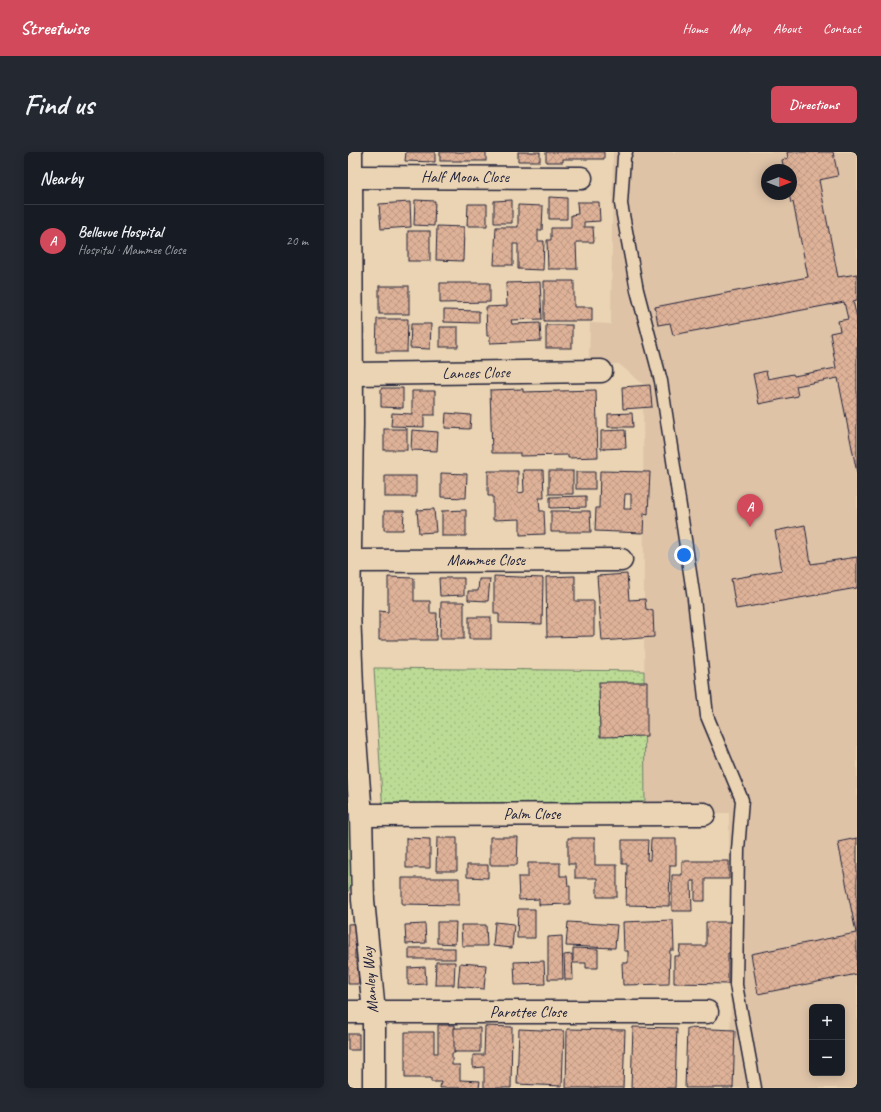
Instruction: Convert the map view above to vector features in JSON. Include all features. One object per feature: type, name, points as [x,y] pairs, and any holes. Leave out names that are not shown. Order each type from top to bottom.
[{"type":"street","name":"Manley Way","points":[[351,152],[350,561],[348,611],[353,714],[361,815],[355,900],[374,1012],[374,1088]]},
{"type":"street","name":"Half Moon Close","points":[[350,176],[580,178]]},
{"type":"street","name":"Lances Close","points":[[351,374],[601,371]]},
{"type":"street","name":"Mammee Close","points":[[350,561],[621,560]]},
{"type":"street","name":"Palm Close","points":[[361,815],[704,814]]},
{"type":"street","name":"Parottee Close","points":[[348,1012],[708,1012]]},
{"type":"lane","points":[[626,152],[624,157],[621,204],[637,290],[661,381],[694,599],[708,716],[742,800],[738,850],[736,985],[755,1088]]},
{"type":"shaded area","points":[[613,152],[857,152],[857,1088],[731,1088],[729,813],[645,813],[643,384],[619,364],[589,365],[590,323],[611,324]]},
{"type":"green space","points":[[374,668],[644,671],[645,813],[383,813]]},
{"type":"green space","points":[[348,776],[357,874],[348,892]]},
{"type":"building","points":[[406,152],[435,152],[435,162],[405,161]]},
{"type":"building","points":[[440,152],[486,152],[486,161],[440,161]]},
{"type":"building","points":[[518,152],[540,152],[540,161],[518,161]]},
{"type":"building","points":[[546,152],[604,152],[604,159],[563,159],[563,162],[546,162]]},
{"type":"building","points":[[787,152],[833,152],[838,176],[819,180],[838,277],[857,274],[857,300],[853,301],[857,318],[857,473],[838,378],[796,386],[798,396],[759,404],[753,374],[766,371],[768,379],[836,368],[830,333],[840,331],[838,321],[848,319],[844,302],[673,335],[670,323],[658,325],[655,307],[808,277],[793,202],[791,203],[790,200],[797,200],[797,164],[783,164],[782,160],[788,158]]},
{"type":"building","points":[[549,197],[567,198],[567,219],[549,219]]},
{"type":"building","points":[[415,200],[435,201],[434,226],[414,225]]},
{"type":"building","points":[[512,200],[512,223],[494,223],[494,201]]},
{"type":"building","points":[[410,202],[411,227],[381,229],[379,204]]},
{"type":"building","points":[[577,202],[599,202],[600,221],[584,222],[584,227],[593,227],[594,242],[576,242],[577,269],[548,269],[547,240],[551,240],[551,228],[571,228],[571,215],[578,214]]},
{"type":"building","points":[[468,204],[487,204],[487,226],[467,226]]},
{"type":"building","points":[[518,205],[543,206],[542,230],[538,230],[538,241],[544,241],[543,270],[518,269],[518,244],[513,244],[513,265],[494,265],[496,227],[518,227]]},
{"type":"building","points":[[437,226],[464,227],[463,261],[436,260]]},
{"type":"building","points":[[408,231],[430,231],[430,261],[408,261]]},
{"type":"building","points":[[544,281],[574,281],[574,307],[592,307],[592,321],[544,321]]},
{"type":"building","points":[[540,282],[542,319],[511,320],[512,324],[540,323],[541,341],[490,343],[490,336],[487,336],[486,307],[507,306],[506,283]]},
{"type":"building","points":[[440,283],[490,283],[490,302],[440,303]]},
{"type":"building","points":[[379,286],[409,286],[409,314],[379,314]]},
{"type":"building","points":[[444,310],[479,311],[479,323],[444,322]]},
{"type":"building","points":[[377,319],[408,319],[407,352],[376,352]]},
{"type":"building","points":[[411,324],[431,324],[430,349],[410,348]]},
{"type":"building","points":[[546,325],[572,325],[572,348],[546,348]]},
{"type":"building","points":[[440,327],[458,327],[458,347],[440,347]]},
{"type":"building","points":[[650,385],[652,407],[623,409],[622,387]]},
{"type":"building","points":[[381,388],[403,388],[403,408],[381,407]]},
{"type":"building","points":[[523,389],[523,392],[596,390],[598,457],[568,458],[568,455],[520,456],[520,453],[492,453],[490,390]]},
{"type":"building","points":[[412,391],[435,391],[435,415],[424,415],[424,427],[391,426],[392,413],[412,414]]},
{"type":"building","points":[[446,413],[471,415],[470,429],[445,428]]},
{"type":"building","points":[[632,413],[633,427],[608,427],[608,414]]},
{"type":"building","points":[[384,429],[407,429],[407,450],[384,450]]},
{"type":"building","points":[[412,430],[438,432],[437,451],[411,450]]},
{"type":"building","points":[[625,430],[626,448],[601,449],[601,431]]},
{"type":"building","points":[[523,470],[543,470],[544,498],[539,498],[540,511],[544,511],[545,534],[520,535],[520,519],[493,520],[493,496],[488,496],[488,471],[518,471],[518,493],[524,492]]},
{"type":"building","points":[[549,471],[573,471],[573,494],[549,494]]},
{"type":"building","points":[[600,471],[650,472],[648,514],[644,513],[643,533],[595,531],[596,508],[599,508]],"holes":[[[625,494],[631,494],[631,509],[624,509]]]},
{"type":"building","points":[[576,472],[595,472],[595,489],[576,489]]},
{"type":"building","points":[[441,473],[467,474],[466,498],[441,497]]},
{"type":"building","points":[[385,476],[416,476],[416,497],[385,497]]},
{"type":"building","points":[[586,496],[586,507],[550,508],[550,497]]},
{"type":"building","points":[[434,509],[436,532],[419,533],[417,510]]},
{"type":"building","points":[[466,510],[466,536],[442,536],[442,511]]},
{"type":"building","points":[[384,511],[404,511],[403,530],[384,530]]},
{"type":"building","points":[[551,511],[590,511],[591,532],[551,532]]},
{"type":"building","points":[[805,525],[811,564],[857,557],[857,588],[736,609],[731,579],[782,570],[775,531]]},
{"type":"building","points":[[627,574],[629,600],[645,599],[646,609],[653,611],[654,637],[602,641],[597,576]]},
{"type":"building","points":[[494,576],[543,578],[542,624],[499,623],[499,614],[494,614]]},
{"type":"building","points":[[575,576],[575,601],[594,601],[594,636],[547,637],[546,577]]},
{"type":"building","points":[[388,577],[414,578],[414,601],[430,601],[430,613],[437,613],[436,640],[379,640],[379,611],[388,612]]},
{"type":"building","points":[[439,578],[464,578],[464,595],[440,596]]},
{"type":"building","points":[[479,579],[490,579],[488,601],[468,600],[468,591],[478,591]]},
{"type":"building","points":[[441,602],[464,602],[464,639],[440,639]]},
{"type":"building","points":[[469,617],[491,617],[491,639],[469,639]]},
{"type":"building","points":[[599,682],[647,682],[647,736],[600,737]]},
{"type":"building","points":[[490,837],[518,837],[517,865],[490,865]]},
{"type":"building","points":[[406,838],[430,839],[430,868],[406,868]]},
{"type":"building","points":[[437,838],[457,838],[457,871],[436,871]]},
{"type":"building","points":[[568,838],[595,838],[595,865],[617,865],[617,897],[597,897],[597,878],[575,878],[575,864],[568,864]]},
{"type":"building","points":[[857,838],[857,974],[758,994],[751,954],[856,933],[838,842]]},
{"type":"building","points":[[651,839],[676,839],[676,865],[670,865],[669,906],[626,905],[627,864],[622,864],[622,840],[648,840],[647,860],[650,860]]},
{"type":"building","points":[[682,861],[729,861],[729,879],[705,879],[705,901],[695,901],[695,881],[691,881],[692,911],[672,911],[672,875],[682,875]]},
{"type":"building","points":[[528,863],[560,863],[560,876],[567,876],[568,886],[570,886],[570,904],[539,905],[539,899],[519,900],[518,877],[528,877]]},
{"type":"building","points":[[467,865],[488,865],[488,878],[467,877]]},
{"type":"building","points":[[402,878],[459,878],[459,905],[402,904]]},
{"type":"building","points":[[518,909],[535,909],[535,938],[517,938]]},
{"type":"building","points":[[673,920],[674,950],[670,950],[669,984],[623,985],[622,963],[628,963],[628,951],[624,951],[623,922]]},
{"type":"building","points":[[437,922],[456,922],[455,944],[437,943]]},
{"type":"building","points":[[495,922],[514,924],[512,948],[493,946]]},
{"type":"building","points":[[568,922],[617,925],[615,948],[566,946]]},
{"type":"building","points":[[706,922],[734,922],[733,953],[728,953],[728,984],[674,983],[674,956],[679,956],[680,946],[706,946]]},
{"type":"building","points":[[362,923],[363,950],[355,950],[359,984],[348,984],[348,924]]},
{"type":"building","points":[[425,924],[426,943],[406,944],[405,925]]},
{"type":"building","points":[[461,925],[486,925],[487,946],[462,946]]},
{"type":"building","points":[[562,936],[563,979],[548,979],[548,937]]},
{"type":"building","points":[[409,948],[455,948],[455,959],[409,959]]},
{"type":"building","points":[[573,948],[598,949],[598,968],[586,968],[586,963],[573,963]]},
{"type":"building","points":[[572,954],[573,980],[565,980],[564,955]]},
{"type":"building","points":[[544,961],[545,984],[515,985],[514,962]]},
{"type":"building","points":[[436,962],[455,962],[454,985],[435,985]]},
{"type":"building","points":[[460,963],[486,965],[484,989],[458,986]]},
{"type":"building","points":[[425,967],[426,984],[408,985],[408,968]]},
{"type":"building","points":[[438,1025],[455,1025],[455,1053],[452,1053],[452,1065],[460,1065],[460,1080],[480,1081],[479,1088],[440,1088],[441,1082],[431,1082],[431,1078],[405,1078],[405,1032],[434,1032],[434,1053],[438,1053]]},
{"type":"building","points":[[485,1026],[512,1027],[511,1088],[484,1088],[484,1067],[473,1068],[473,1055],[484,1055]]},
{"type":"building","points":[[633,1027],[677,1028],[675,1088],[631,1088]]},
{"type":"building","points":[[454,1028],[480,1028],[480,1052],[454,1052]]},
{"type":"building","points":[[687,1028],[735,1030],[733,1088],[685,1088]]},
{"type":"building","points":[[519,1029],[564,1031],[562,1086],[517,1084]]},
{"type":"building","points":[[567,1029],[625,1030],[623,1088],[566,1088]]},
{"type":"building","points":[[348,1034],[359,1034],[359,1050],[348,1050]]},
{"type":"place","name":"Bellevue Hospital","points":[[750,527]]}]
